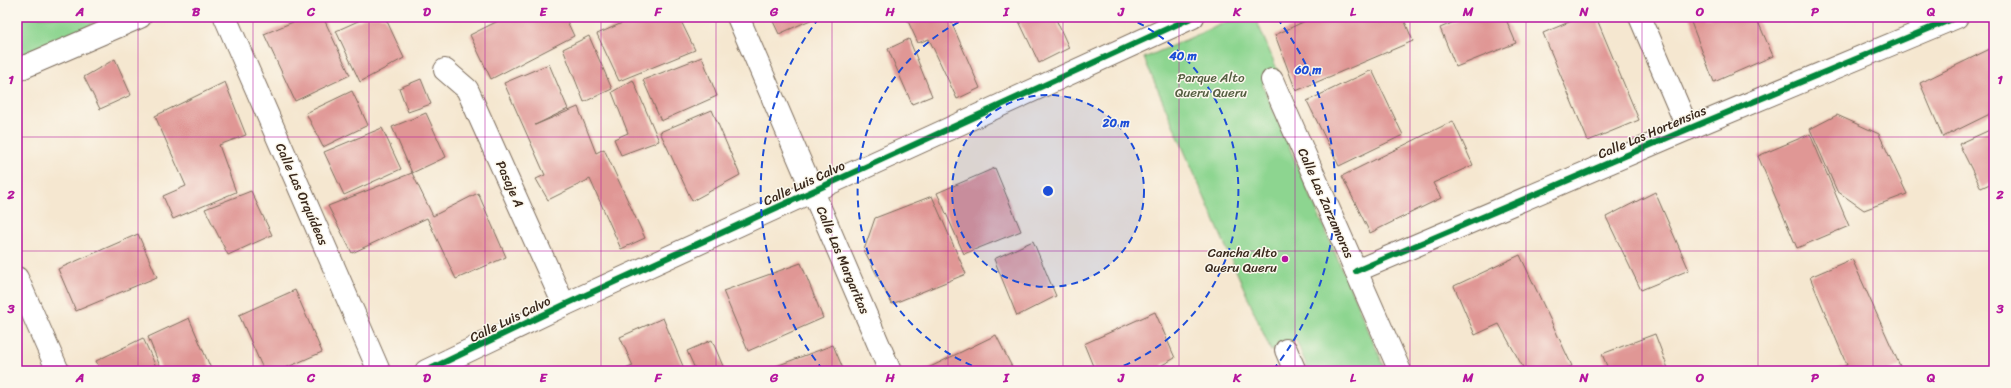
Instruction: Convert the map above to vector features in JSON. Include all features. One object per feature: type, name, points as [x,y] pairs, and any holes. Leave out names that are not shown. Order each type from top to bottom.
[{"type":"street","points":[[17,70],[140,17]]},
{"type":"street","name":"Calle Las Orquídeas","points":[[225,17],[379,371]]},
{"type":"street","name":"Calle Las Margaritas","points":[[738,17],[814,190],[890,371]]},
{"type":"street","name":"Calle Luis Calvo","points":[[426,371],[564,305],[1193,17]]},
{"type":"street","points":[[1640,17],[1688,128]]},
{"type":"street","name":"Calle Las Hortensias","points":[[1356,271],[1688,128],[1957,17]]},
{"type":"street","name":"Pasaje A","points":[[445,70],[467,89],[564,305]]},
{"type":"street","name":"Calle Las Zarzamoras","points":[[1272,80],[1400,371]]},
{"type":"street","points":[[17,278],[58,371]]},
{"type":"street","points":[[1286,350],[1295,371]]},
{"type":"green space","points":[[17,17],[108,17],[17,57]]},
{"type":"green space","name":"Parque Alto Queru Queru","points":[[1238,17],[1255,17],[1280,76],[1262,84],[1386,371],[1309,371],[1296,340],[1271,351],[1144,58]]},
{"type":"building","points":[[305,17],[323,17],[350,75],[295,101],[264,34]]},
{"type":"building","points":[[367,17],[385,17],[404,58],[360,82],[336,31]]},
{"type":"building","points":[[506,17],[565,17],[574,36],[491,79],[470,35]]},
{"type":"building","points":[[636,17],[679,17],[695,50],[619,81],[597,34]]},
{"type":"building","points":[[771,17],[817,17],[779,34]]},
{"type":"building","points":[[912,17],[949,17],[980,88],[957,99],[929,39],[918,43],[907,19]]},
{"type":"building","points":[[1017,17],[1055,17],[1069,48],[1039,63]]},
{"type":"building","points":[[1314,17],[1403,17],[1413,41],[1296,91],[1275,35]]},
{"type":"building","points":[[1414,17],[1429,17],[1416,22]]},
{"type":"building","points":[[1466,17],[1505,17],[1516,43],[1456,67],[1440,28]]},
{"type":"building","points":[[1581,17],[1596,17],[1639,120],[1588,141],[1543,33]]},
{"type":"building","points":[[1689,17],[1756,17],[1773,56],[1714,82]]},
{"type":"building","points":[[589,36],[612,89],[584,102],[563,49]]},
{"type":"building","points":[[909,39],[932,96],[912,104],[888,49]]},
{"type":"building","points":[[1994,47],[1994,112],[1943,137],[1920,83]]},
{"type":"building","points":[[702,57],[717,96],[661,121],[643,80]]},
{"type":"building","points":[[115,59],[131,95],[100,109],[84,77]]},
{"type":"building","points":[[549,64],[568,109],[535,125],[578,107],[596,153],[604,149],[645,238],[621,249],[590,179],[548,200],[536,179],[545,175],[504,83]]},
{"type":"building","points":[[1372,70],[1403,135],[1339,166],[1307,101]]},
{"type":"building","points":[[421,79],[431,104],[408,112],[399,88]]},
{"type":"building","points":[[633,80],[659,141],[621,155],[614,139],[628,133],[612,92]]},
{"type":"building","points":[[225,82],[246,135],[219,145],[236,192],[173,219],[163,196],[186,186],[155,116]]},
{"type":"building","points":[[352,91],[368,125],[323,147],[306,113]]},
{"type":"building","points":[[712,110],[740,175],[692,201],[660,132]]},
{"type":"building","points":[[426,113],[446,157],[412,173],[392,127]]},
{"type":"building","points":[[1837,115],[1879,134],[1907,194],[1864,210],[1837,191],[1810,129]]},
{"type":"building","points":[[1453,121],[1473,165],[1433,183],[1441,198],[1370,233],[1342,176]]},
{"type":"building","points":[[382,128],[401,169],[344,195],[324,152]]},
{"type":"building","points":[[1994,128],[1994,182],[1981,188],[1959,144]]},
{"type":"building","points":[[1810,134],[1849,226],[1797,248],[1758,156]]},
{"type":"building","points":[[995,168],[1021,231],[964,254],[937,193]]},
{"type":"building","points":[[412,173],[433,216],[478,193],[506,257],[456,279],[427,218],[352,253],[328,206]]},
{"type":"building","points":[[251,191],[272,235],[228,255],[205,209]]},
{"type":"building","points":[[1655,192],[1689,270],[1641,290],[1606,217]]},
{"type":"building","points":[[932,196],[966,274],[892,304],[864,250],[875,218]]},
{"type":"building","points":[[138,234],[157,277],[76,311],[58,269]]},
{"type":"building","points":[[1033,241],[1056,296],[1017,316],[994,259]]},
{"type":"building","points":[[1520,255],[1572,366],[1560,371],[1525,371],[1499,324],[1475,335],[1454,286]]},
{"type":"building","points":[[1852,259],[1900,366],[1888,371],[1833,371],[1847,365],[1810,277]]},
{"type":"building","points":[[801,263],[823,318],[748,351],[723,291]]},
{"type":"building","points":[[295,290],[322,352],[279,371],[264,371],[239,315]]},
{"type":"building","points":[[1155,312],[1175,358],[1162,365],[1164,371],[1095,371],[1084,344]]},
{"type":"building","points":[[189,318],[212,371],[162,371],[148,337]]},
{"type":"building","points":[[663,318],[685,371],[619,371],[633,366],[620,337]]},
{"type":"building","points":[[1655,334],[1669,371],[1609,371],[1602,354]]},
{"type":"building","points":[[996,335],[1014,371],[922,371]]},
{"type":"building","points":[[143,338],[158,371],[101,371],[96,361]]},
{"type":"building","points":[[712,340],[725,371],[696,371],[687,351]]},
{"type":"building","points":[[833,345],[844,371],[763,371]]},
{"type":"cycle path","points":[[426,371],[564,305],[1193,17]]},
{"type":"cycle path","points":[[1356,271],[1688,129],[1957,17]]},
{"type":"place","name":"Cancha Alto Queru Queru","points":[[1285,259]]}]
